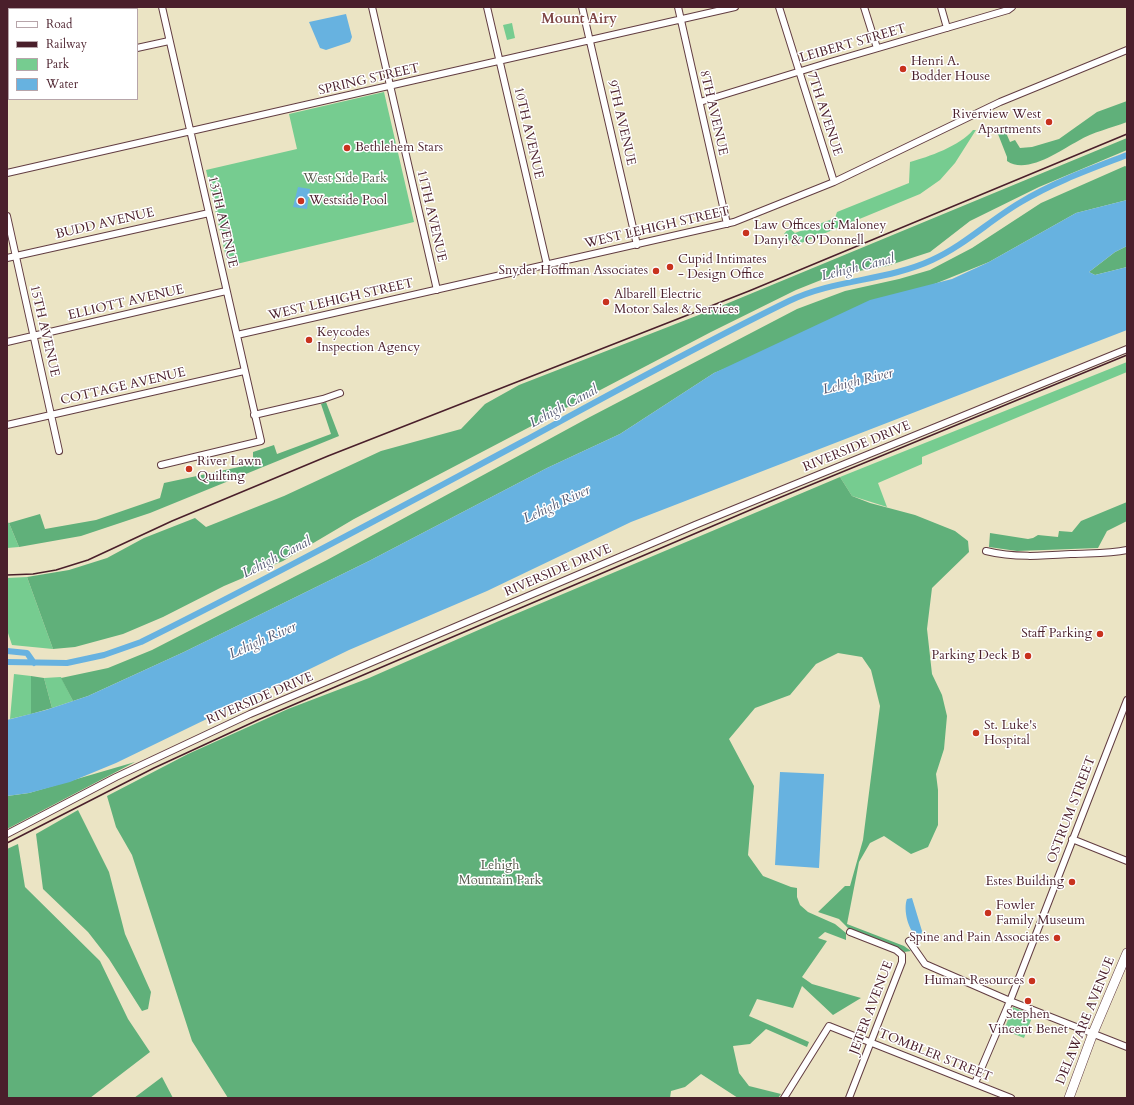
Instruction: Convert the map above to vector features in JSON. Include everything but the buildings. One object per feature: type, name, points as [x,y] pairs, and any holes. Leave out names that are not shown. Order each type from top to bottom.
[{"type":"main road","name":"DELAWARE AVENUE","points":[[1069,1098],[1093,1033],[1127,953]]},
{"type":"street","name":"13TH AVENUE","points":[[160,465],[261,441],[162,7]]},
{"type":"street","name":"11TH AVENUE","points":[[372,7],[437,290]]},
{"type":"street","name":"10TH AVENUE","points":[[487,7],[547,265]]},
{"type":"street","name":"9TH AVENUE","points":[[582,7],[638,245]]},
{"type":"street","name":"8TH AVENUE","points":[[678,7],[727,224]]},
{"type":"street","name":"SPRING STREET","points":[[7,173],[735,7]]},
{"type":"street","name":"7TH AVENUE","points":[[779,7],[834,182]]},
{"type":"street","points":[[864,7],[877,48]]},
{"type":"street","points":[[941,7],[947,28]]},
{"type":"street","name":"LEIBERT STREET","points":[[700,102],[799,71],[1008,10],[1012,7]]},
{"type":"street","points":[[138,48],[169,41]]},
{"type":"street","name":"WEST LEHIGH STREET","points":[[236,335],[727,224],[834,182],[995,105],[1127,50]]},
{"type":"street","name":"BUDD AVENUE","points":[[7,258],[209,212]]},
{"type":"street","name":"15TH AVENUE","points":[[7,216],[59,451]]},
{"type":"street","name":"ELLIOTT AVENUE","points":[[7,342],[226,291]]},
{"type":"street","name":"RIVERSIDE DRIVE","points":[[7,834],[123,774],[250,714],[688,528],[1127,349]]},
{"type":"street","name":"COTTAGE AVENUE","points":[[7,425],[244,371]]},
{"type":"street","points":[[254,414],[323,399],[340,393]]},
{"type":"street","points":[[986,550],[1007,555],[1032,557],[1109,553],[1127,550]]},
{"type":"street","name":"OSTRUM STREET","points":[[975,1083],[1010,1001],[1072,839],[1125,713],[1127,700]]},
{"type":"street","points":[[1072,839],[1127,861]]},
{"type":"street","name":"JETER AVENUE","points":[[849,1098],[872,1043],[902,962],[902,955],[882,944],[850,932]]},
{"type":"street","points":[[909,941],[925,964],[1010,1001],[1093,1033],[1127,1048]]},
{"type":"street","name":"TOMBLER STREET","points":[[784,1098],[829,1026],[1011,1098]]},
{"type":"green space","points":[[512,23],[515,38],[507,40],[503,25]]},
{"type":"green space","name":"West Side Park","points":[[384,92],[414,222],[228,266],[206,170],[297,149],[289,114]]},
{"type":"green space","points":[[1127,101],[1127,122],[1090,135],[1044,160],[1024,165],[1015,165],[1007,161],[1007,157],[996,129],[1004,128],[1010,142],[1015,140],[1020,148],[1032,147],[1059,139],[1097,112]]},
{"type":"green space","points":[[973,130],[976,130],[955,163],[940,180],[920,194],[794,246],[784,234],[789,228],[795,233],[835,218],[837,212],[909,183],[910,162],[952,146]]},
{"type":"green space","points":[[1127,138],[1127,150],[1039,187],[970,221],[930,252],[887,266],[831,276],[796,290],[711,332],[354,519],[283,561],[224,586],[163,617],[123,634],[75,647],[53,649],[27,577],[69,570],[107,558],[144,538],[195,518],[206,527],[284,496],[381,451],[461,429],[485,404],[519,385],[709,311]]},
{"type":"green space","points":[[1125,166],[1127,167],[1127,200],[1076,213],[989,262],[714,373],[620,434],[547,468],[369,561],[184,652],[88,696],[73,701],[61,678],[108,668],[152,650],[327,560],[588,418],[797,309],[845,291],[899,279],[930,270],[972,248],[1041,203]]},
{"type":"green space","points":[[1127,246],[1127,267],[1095,275],[1089,272],[1115,252]]},
{"type":"green space","points":[[1127,362],[1127,372],[922,457],[922,464],[878,483],[887,507],[852,496],[840,477]]},
{"type":"green space","points":[[326,402],[339,436],[150,513],[81,536],[19,547],[9,523],[40,514],[45,529],[96,520],[160,498],[164,483],[253,464],[253,452],[274,445],[277,454],[331,434],[321,404]]},
{"type":"green space","name":"Lehigh Mountain Park","points":[[840,477],[852,496],[870,503],[915,515],[955,531],[968,541],[969,552],[932,588],[927,629],[932,674],[942,695],[947,716],[944,749],[936,774],[938,790],[938,825],[928,847],[911,854],[884,836],[870,843],[859,862],[847,924],[904,946],[911,951],[904,952],[894,946],[850,930],[839,919],[818,912],[845,886],[850,886],[863,840],[880,706],[871,670],[862,657],[838,653],[816,664],[790,695],[755,708],[729,739],[754,786],[748,855],[763,876],[797,888],[797,897],[800,905],[808,912],[835,924],[846,933],[846,940],[825,932],[818,938],[827,941],[802,977],[812,984],[861,998],[833,1015],[802,986],[793,1008],[757,999],[749,1016],[809,1042],[807,1047],[766,1029],[750,1044],[733,1046],[739,1073],[749,1086],[781,1094],[778,1098],[738,1098],[701,1074],[685,1087],[671,1091],[670,1098],[228,1098],[192,1041],[132,855],[116,827],[107,796],[188,754],[288,709],[369,678],[499,621]]},
{"type":"green space","points":[[1127,502],[1127,521],[1107,531],[1098,548],[1017,551],[989,547],[990,533],[1028,539],[1038,535],[1058,537],[1059,531],[1072,532],[1081,521]]},
{"type":"green space","points":[[7,522],[9,523],[19,547],[7,548]]},
{"type":"green space","points":[[27,577],[53,649],[12,645],[7,630],[7,578]]},
{"type":"green space","points":[[14,674],[31,676],[31,714],[10,719]]},
{"type":"green space","points":[[31,676],[44,678],[52,708],[31,714]]},
{"type":"green space","points":[[61,677],[73,701],[52,708],[44,678]]},
{"type":"green space","points":[[135,762],[7,829],[7,796],[29,793]]},
{"type":"green space","points":[[78,810],[109,872],[125,934],[151,992],[148,1009],[142,1011],[109,959],[88,932],[43,889],[36,834]]},
{"type":"green space","points":[[18,844],[25,887],[100,961],[128,1019],[150,1052],[90,1098],[7,1098],[7,849]]},
{"type":"green space","points":[[1013,1007],[1033,1015],[1024,1038],[1004,1030]]},
{"type":"green space","points":[[162,1077],[173,1098],[134,1098]]},
{"type":"water","points":[[346,14],[352,37],[350,42],[326,50],[320,48],[309,22]]},
{"type":"water","name":"Westside Pool","points":[[298,187],[310,189],[307,209],[293,207]]},
{"type":"water","name":"Lehigh River","points":[[1127,200],[1127,246],[1115,252],[1089,272],[1095,275],[1127,267],[1127,330],[631,522],[487,591],[349,650],[116,763],[70,782],[29,793],[7,796],[7,720],[46,710],[88,696],[184,652],[369,561],[547,468],[620,434],[714,373],[870,300],[952,279],[989,262],[1076,213]]},
{"type":"water","points":[[780,772],[824,774],[819,868],[775,865]]},
{"type":"water","points":[[912,898],[922,931],[921,936],[919,937],[912,931],[907,920],[906,903],[907,899]]},
{"type":"waterway","name":"Lehigh Canal","points":[[7,662],[67,663],[104,655],[141,642],[381,518],[656,370],[789,301],[824,288],[897,272],[932,260],[966,240],[1010,209],[1046,188],[1127,155]]},
{"type":"waterway","points":[[7,651],[27,653],[34,663]]},
{"type":"railway","points":[[7,575],[33,574],[56,570],[88,560],[172,521],[328,456],[749,291],[1127,134]]},
{"type":"railway","points":[[7,843],[154,768],[260,719],[769,502],[1127,355]]},
{"type":"place","name":"Henri A. Bodder House","points":[[903,69]]},
{"type":"place","name":"Riverview West Apartments","points":[[1049,122]]},
{"type":"place","name":"Bethlehem Stars","points":[[347,148]]},
{"type":"place","name":"Westside Pool","points":[[301,201]]},
{"type":"place","name":"Law Offices of Maloney Danyi & O'Donnell","points":[[746,233]]},
{"type":"place","name":"Cupid Intimates - Design Office","points":[[670,267]]},
{"type":"place","name":"Snyder Hoffman Associates","points":[[656,271]]},
{"type":"place","name":"Albarell Electric Motor Sales & Services","points":[[606,302]]},
{"type":"place","name":"Keycodes Inspection Agency","points":[[309,340]]},
{"type":"place","name":"River Lawn Quilting","points":[[189,469]]},
{"type":"place","name":"Staff Parking","points":[[1100,634]]},
{"type":"place","name":"Parking Deck B","points":[[1028,656]]},
{"type":"place","name":"St. Luke's Hospital","points":[[976,733]]},
{"type":"place","name":"Estes Building","points":[[1072,882]]},
{"type":"place","name":"Fowler Family Museum","points":[[988,913]]},
{"type":"place","name":"Spine and Pain Associates","points":[[1057,938]]},
{"type":"place","name":"Human Resources","points":[[1032,981]]},
{"type":"place","name":"Stephen Vincent Benet","points":[[1028,1001]]},
{"type":"district","name":"Mount Airy","points":[[579,20]]}]
